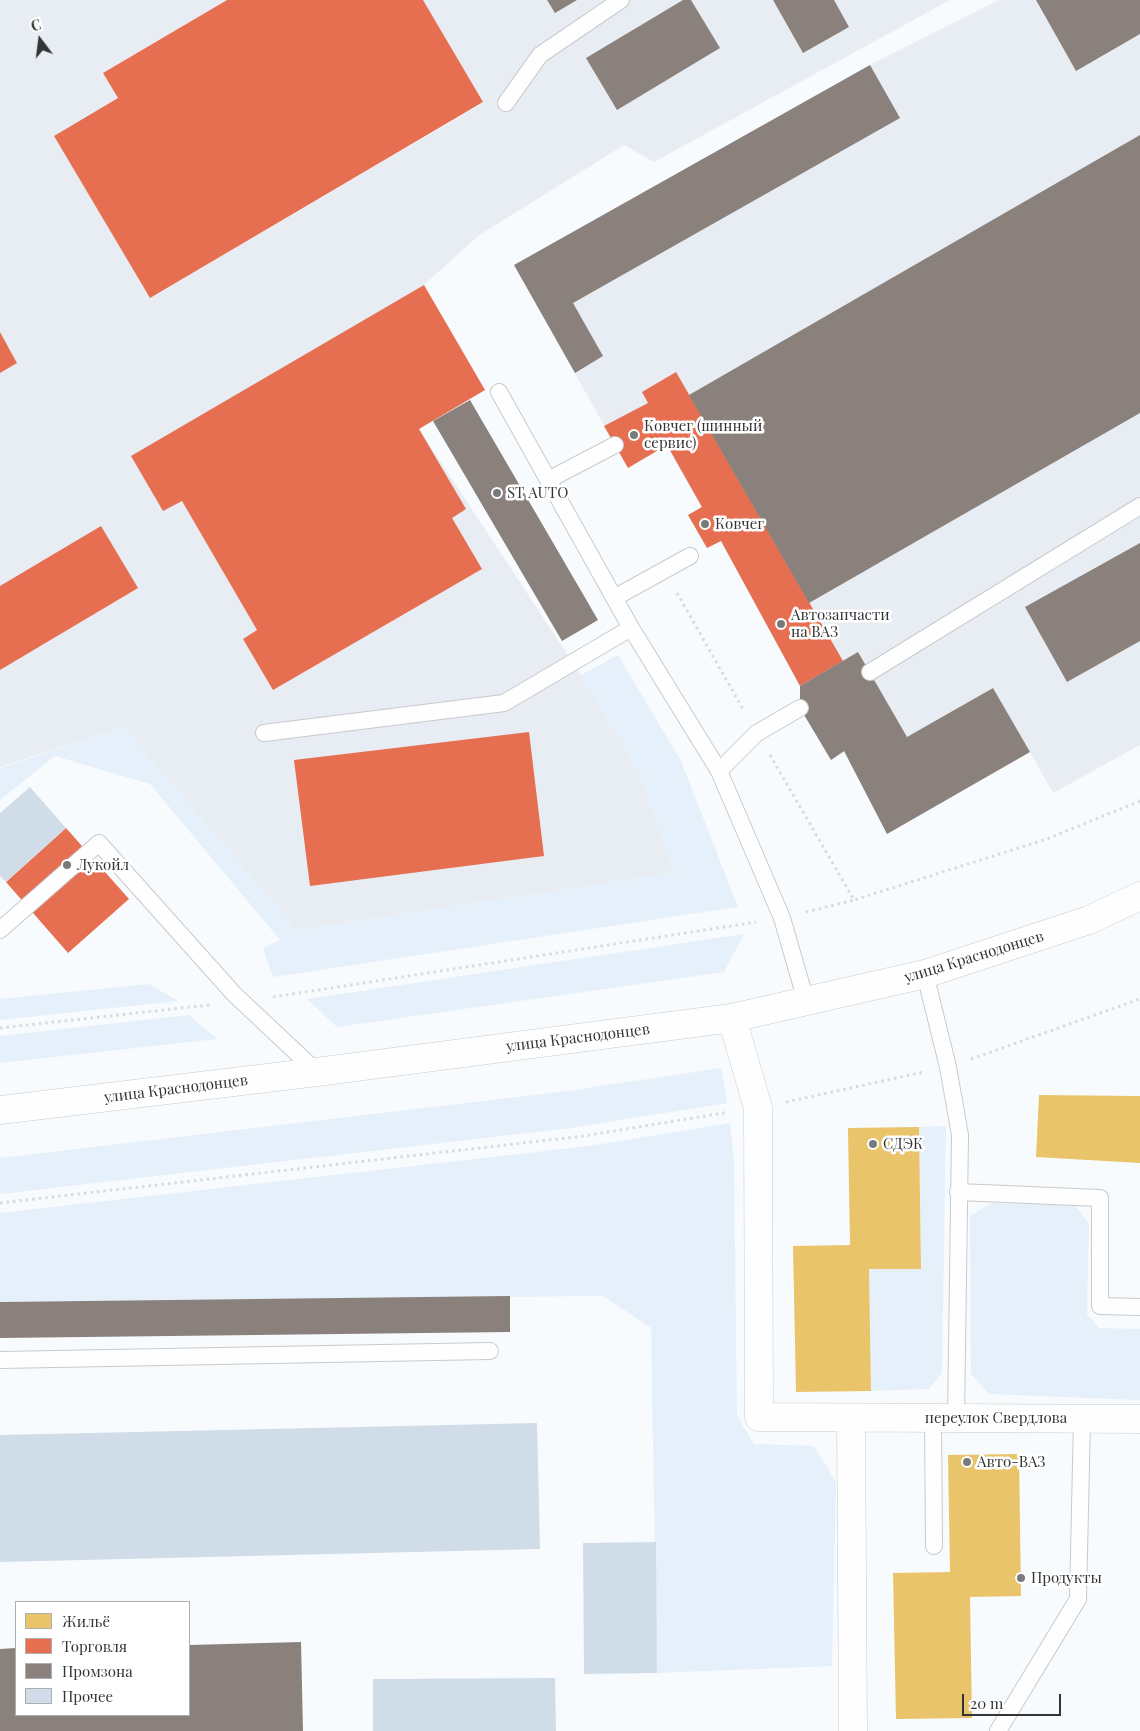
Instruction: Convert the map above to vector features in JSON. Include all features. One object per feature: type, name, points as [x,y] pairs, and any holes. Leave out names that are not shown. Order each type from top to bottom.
[{"type":"main road","name":"улица Краснодонцев","points":[[0,1110],[317,1072],[732,1018],[925,974],[1089,920],[1140,896]]},
{"type":"main road","points":[[732,1018],[758,1108]]},
{"type":"main road","name":"переулок Свердлова","points":[[758,1108],[759,1417],[1140,1419]]},
{"type":"main road","points":[[851,1418],[853,1731]]},
{"type":"lane","points":[[506,103],[540,55],[621,0]]},
{"type":"lane","points":[[499,392],[631,628],[719,771],[782,918],[806,1001]]},
{"type":"lane","points":[[548,480],[615,445]]},
{"type":"lane","points":[[870,672],[1140,506]]},
{"type":"lane","points":[[614,598],[690,556]]},
{"type":"lane","points":[[264,733],[504,703],[631,628]]},
{"type":"lane","points":[[719,771],[756,733],[800,708]]},
{"type":"lane","points":[[0,930],[99,843],[242,1001],[317,1072]]},
{"type":"lane","points":[[925,974],[948,1067],[960,1135],[944,1419],[934,1546]]},
{"type":"lane","points":[[958,1192],[1100,1198],[1100,1306],[1140,1307]]},
{"type":"lane","points":[[0,1360],[490,1351]]},
{"type":"lane","points":[[998,1731],[1078,1599],[1082,1419]]},
{"type":"path","points":[[664,570],[756,733],[854,900]]},
{"type":"path","points":[[0,1028],[242,1001],[782,918],[854,900],[1047,839],[1140,801]]},
{"type":"path","points":[[0,1204],[584,1136],[758,1108],[948,1067],[1140,999]]},
{"type":"shaded area","points":[[0,0],[227,0],[103,73],[118,98],[54,136],[150,298],[483,103],[423,0],[950,0],[654,162],[624,145],[478,236],[424,285],[485,390],[419,429],[581,675],[641,776],[674,873],[297,930],[123,727],[0,767],[0,373],[17,363],[0,332]]},
{"type":"shaded area","points":[[999,0],[1140,0],[1140,745],[1053,793],[1030,752],[887,834],[845,752],[831,760],[800,708],[800,686],[721,541],[707,548],[688,515],[701,507],[667,445],[628,468],[514,265],[870,65]]},
{"type":"shaded area","points":[[618,655],[681,761],[738,907],[273,977],[263,948],[280,940],[150,784],[55,756],[0,800],[0,768],[123,727],[297,930],[674,873],[641,776],[581,675]]},
{"type":"shaded area","points":[[744,934],[724,972],[337,1027],[307,999]]},
{"type":"shaded area","points":[[149,984],[178,1001],[0,1020],[0,999]]},
{"type":"shaded area","points":[[189,1015],[217,1039],[0,1063],[0,1036]]},
{"type":"shaded area","points":[[721,1068],[727,1103],[571,1128],[0,1194],[0,1158],[568,1091]]},
{"type":"shaded area","points":[[730,1123],[734,1160],[737,1416],[754,1444],[814,1446],[836,1482],[832,1666],[657,1673],[651,1328],[603,1296],[0,1302],[0,1213],[589,1146]]},
{"type":"shaded area","points":[[946,1126],[942,1373],[929,1389],[871,1391],[869,1269],[921,1268],[919,1127]]},
{"type":"shaded area","points":[[992,1203],[1075,1205],[1089,1224],[1087,1314],[1099,1328],[1140,1329],[1140,1400],[989,1394],[971,1374],[970,1216]]},
{"type":"building: Жильё","points":[[1039,1095],[1140,1096],[1140,1163],[1036,1157]]},
{"type":"building: Жильё","points":[[919,1127],[921,1269],[869,1269],[871,1391],[796,1392],[793,1246],[850,1245],[848,1128]]},
{"type":"building: Жильё","points":[[1019,1454],[1021,1596],[970,1597],[972,1718],[896,1719],[893,1573],[950,1572],[948,1455]]},
{"type":"building: Торговля","points":[[227,0],[423,0],[483,102],[150,298],[54,136],[118,98],[103,73]]},
{"type":"building: Торговля","points":[[424,285],[485,390],[419,429],[466,509],[452,518],[482,569],[273,690],[243,639],[257,630],[182,501],[163,511],[131,456]]},
{"type":"building: Торговля","points":[[0,332],[17,363],[0,373]]},
{"type":"building: Торговля","points":[[676,372],[843,661],[800,686],[721,541],[707,548],[688,515],[702,507],[667,445],[628,468],[604,426],[648,403],[642,392]]},
{"type":"building: Торговля","points":[[101,526],[138,588],[0,670],[0,586]]},
{"type":"building: Торговля","points":[[529,732],[544,856],[310,886],[294,760]]},
{"type":"building: Торговля","points":[[66,828],[129,899],[68,953],[6,882]]},
{"type":"building: Промзона","points":[[547,0],[577,0],[555,13]]},
{"type":"building: Промзона","points":[[683,0],[691,0],[720,48],[617,110],[586,58]]},
{"type":"building: Промзона","points":[[773,0],[834,0],[849,27],[803,53]]},
{"type":"building: Промзона","points":[[1036,0],[1140,0],[1140,34],[1076,71]]},
{"type":"building: Промзона","points":[[870,65],[900,118],[573,303],[603,356],[575,373],[514,265]]},
{"type":"building: Промзона","points":[[1140,135],[1140,413],[809,603],[689,395]]},
{"type":"building: Промзона","points":[[470,400],[598,620],[562,641],[433,421]]},
{"type":"building: Промзона","points":[[1140,543],[1140,641],[1067,682],[1025,607]]},
{"type":"building: Промзона","points":[[858,652],[907,737],[993,688],[1030,752],[887,834],[844,751],[831,760],[800,708],[800,686]]},
{"type":"building: Промзона","points":[[510,1296],[510,1332],[0,1338],[0,1302]]},
{"type":"building: Промзона","points":[[301,1642],[303,1731],[0,1731],[0,1649],[15,1648],[15,1716],[190,1716],[190,1645]]},
{"type":"building: Прочее","points":[[30,787],[66,828],[6,882],[0,876],[0,813]]},
{"type":"building: Прочее","points":[[537,1423],[540,1549],[0,1562],[0,1435]]},
{"type":"building: Прочее","points":[[656,1542],[657,1673],[584,1674],[583,1543]]},
{"type":"building: Прочее","points":[[555,1678],[556,1731],[373,1731],[373,1679]]},
{"type":"place","name":"Ковчег (шинный сервис)","points":[[634,435]]},
{"type":"place","name":"ST AUTO","points":[[497,493]]},
{"type":"place","name":"Ковчег","points":[[705,524]]},
{"type":"place","name":"Автозапчасти на ВАЗ","points":[[781,624]]},
{"type":"place","name":"Лукойл","points":[[67,865]]},
{"type":"place","name":"СДЭК","points":[[873,1144]]},
{"type":"place","name":"Авто-ВАЗ","points":[[967,1462]]},
{"type":"place","name":"Продукты","points":[[1021,1578]]}]
